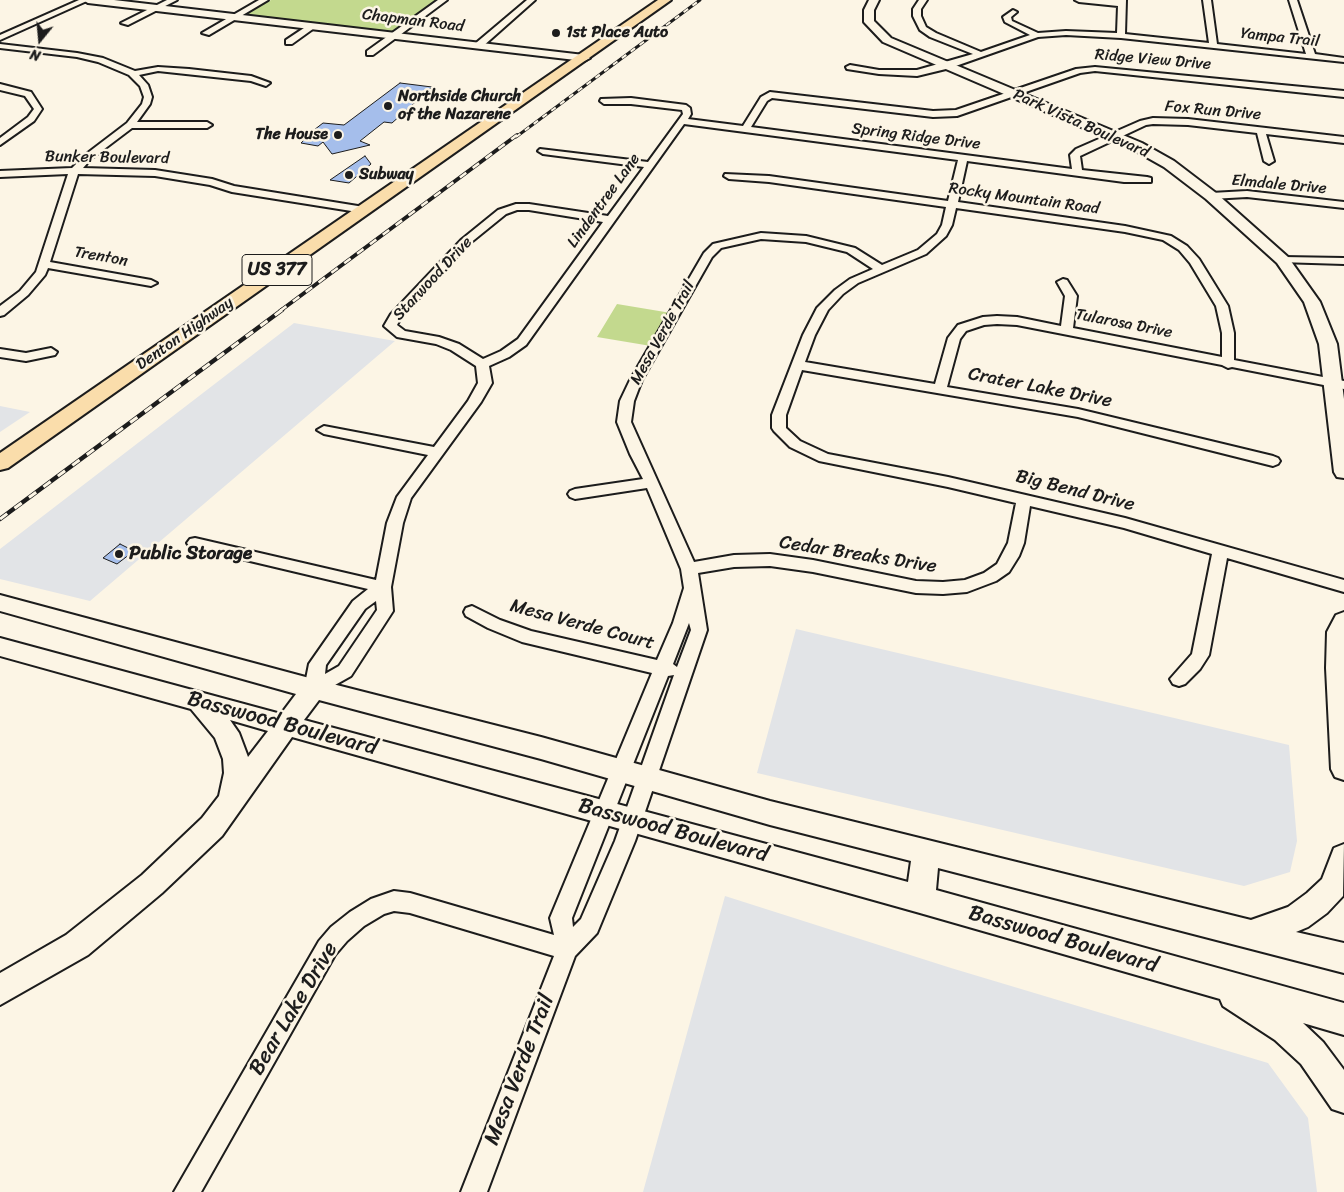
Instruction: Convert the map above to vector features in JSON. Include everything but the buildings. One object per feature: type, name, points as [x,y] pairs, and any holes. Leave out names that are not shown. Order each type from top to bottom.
[{"type":"main road","name":"Denton Highway","points":[[0,463],[666,0]]},
{"type":"street","name":"Chapman Road","points":[[86,0],[584,58]]},
{"type":"street","points":[[0,38],[86,0]]},
{"type":"street","points":[[126,23],[173,0]]},
{"type":"street","points":[[206,33],[264,0]]},
{"type":"street","points":[[370,53],[443,0]]},
{"type":"street","points":[[479,45],[531,0]]},
{"type":"street","name":"Park Vista Boulevard","points":[[874,0],[869,10],[869,22],[879,34],[895,45],[1137,146],[1169,164],[1211,196],[1283,260],[1312,302],[1328,344],[1338,384],[1344,472]]},
{"type":"street","points":[[923,0],[918,9],[917,16],[923,28],[933,35],[980,54]]},
{"type":"street","points":[[1079,0],[1122,2],[1121,36]]},
{"type":"street","points":[[1207,0],[1213,45]]},
{"type":"street","points":[[1293,0],[1311,56]]},
{"type":"street","points":[[1013,12],[1007,17],[1009,22],[1037,35]]},
{"type":"street","points":[[289,42],[314,26]]},
{"type":"street","name":"Yampa Trail","points":[[1037,35],[1080,33],[1121,36],[1344,60]]},
{"type":"street","points":[[850,67],[878,72],[917,73],[947,66],[1037,35]]},
{"type":"street","points":[[0,46],[100,60],[134,74],[144,85],[148,97],[146,104],[130,125],[88,156],[75,170],[69,183],[41,273],[24,293],[0,312]]},
{"type":"street","points":[[134,74],[158,69],[182,70],[252,79],[266,84]]},
{"type":"street","name":"Ridge View Drive","points":[[745,130],[764,99],[770,95],[933,114],[957,113],[1079,71],[1105,69],[1344,94]]},
{"type":"street","points":[[0,88],[28,94],[38,109],[31,119],[0,142]]},
{"type":"street","points":[[604,101],[631,101],[686,108],[686,114],[681,121]]},
{"type":"street","name":"Fox Run Drive","points":[[1077,173],[1076,154],[1079,151],[1143,123],[1152,121],[1168,120],[1344,140]]},
{"type":"street","name":"Spring Ridge Drive","points":[[681,121],[1077,173],[1147,180]]},
{"type":"street","name":"Lindentree Lane","points":[[482,364],[505,354],[522,342],[681,121]]},
{"type":"street","points":[[130,125],[207,125]]},
{"type":"street","points":[[1261,131],[1268,161]]},
{"type":"street","points":[[543,151],[650,165]]},
{"type":"street","points":[[798,365],[809,335],[829,300],[854,281],[932,245],[941,236],[952,205],[963,158]]},
{"type":"street","name":"Bunker Boulevard","points":[[0,174],[75,170],[155,173],[212,182],[232,188],[369,207]]},
{"type":"street","name":"Rocky Mountain Road","points":[[728,176],[770,179],[1153,234],[1178,244],[1195,261],[1222,306],[1228,333],[1228,364]]},
{"type":"street","name":"Elmdale Drive","points":[[1211,196],[1247,194],[1344,206]]},
{"type":"street","name":"Starwood Drive","points":[[482,364],[455,347],[440,341],[401,334],[390,326],[395,317],[465,242],[502,212],[516,207],[529,207],[610,220]]},
{"type":"street","name":"Mesa Verde Trail","points":[[474,1192],[567,949],[589,926],[632,820],[699,630],[691,577],[652,482],[626,430],[624,422],[627,401],[636,380],[691,282],[708,255],[717,246],[761,236],[806,239],[851,250],[881,269]]},
{"type":"street","points":[[1283,260],[1344,261]]},
{"type":"street","name":"Trenton","points":[[45,264],[151,283]]},
{"type":"street","points":[[1063,282],[1071,296],[1070,314],[1066,331]]},
{"type":"street","name":"Tularosa Drive","points":[[940,388],[954,338],[962,328],[971,324],[997,320],[1017,321],[1228,364],[1338,384]]},
{"type":"street","points":[[0,353],[26,357],[51,352]]},
{"type":"street","points":[[313,689],[345,671],[385,610],[383,587],[395,523],[404,497],[474,402],[484,383],[482,364]]},
{"type":"street","name":"Crater Lake Drive","points":[[798,365],[1078,413],[1273,461]]},
{"type":"street","name":"Big Bend Drive","points":[[798,365],[779,415],[779,428],[795,444],[824,458],[1024,499],[1125,523],[1344,586]]},
{"type":"street","points":[[324,430],[436,452]]},
{"type":"street","points":[[575,494],[652,482]]},
{"type":"street","name":"Cedar Breaks Drive","points":[[691,577],[734,561],[770,560],[812,566],[916,587],[942,588],[967,586],[990,577],[1003,568],[1011,556],[1016,543],[1024,499]]},
{"type":"street","points":[[195,544],[383,587]]},
{"type":"street","points":[[1179,680],[1200,655],[1221,550]]},
{"type":"street","points":[[567,949],[561,918],[661,668],[681,623],[691,577]]},
{"type":"street","points":[[0,990],[77,945],[152,884],[212,827],[288,726],[313,689],[320,662],[359,605],[383,587]]},
{"type":"street","points":[[0,603],[926,854],[1344,958]]},
{"type":"street","name":"Mesa Verde Court","points":[[472,612],[494,624],[528,637],[683,674]]},
{"type":"street","points":[[1344,620],[1339,632],[1338,668],[1344,769]]},
{"type":"street","name":"Basswood Boulevard","points":[[0,647],[920,899],[1344,1019]]},
{"type":"street","points":[[199,701],[226,733],[236,759],[237,773],[232,801]]},
{"type":"street","points":[[920,899],[926,854]]},
{"type":"street","points":[[1253,934],[1298,917],[1317,903],[1333,888],[1344,857]]},
{"type":"street","name":"Bear Lake Drive","points":[[187,1192],[327,948],[339,934],[357,919],[378,906],[394,900],[567,949]]},
{"type":"street","points":[[1217,983],[1286,1029],[1312,1053],[1344,1097]]},
{"type":"shaded area","points":[[294,323],[395,341],[90,601],[0,579],[0,549]]},
{"type":"shaded area","points":[[0,406],[30,412],[0,432]]},
{"type":"shaded area","points":[[796,629],[1289,745],[1297,841],[1290,872],[1244,886],[757,773]]},
{"type":"shaded area","points":[[725,896],[951,968],[1268,1063],[1308,1118],[1317,1192],[643,1192]]},
{"type":"green space","points":[[271,0],[438,0],[392,32],[243,15]]},
{"type":"green space","points":[[617,304],[671,313],[651,346],[597,337]]},
{"type":"railway","points":[[516,137],[700,0]]},
{"type":"railway","points":[[280,311],[517,135]]},
{"type":"railway","points":[[0,519],[282,310]]},
{"type":"place","name":"1st Place Auto","points":[[556,33]]},
{"type":"place","name":"Northside Church of the Nazarene","points":[[388,106]]},
{"type":"place","name":"The House","points":[[338,135]]},
{"type":"place","name":"Subway","points":[[349,175]]},
{"type":"place","name":"Public Storage","points":[[119,554]]}]
